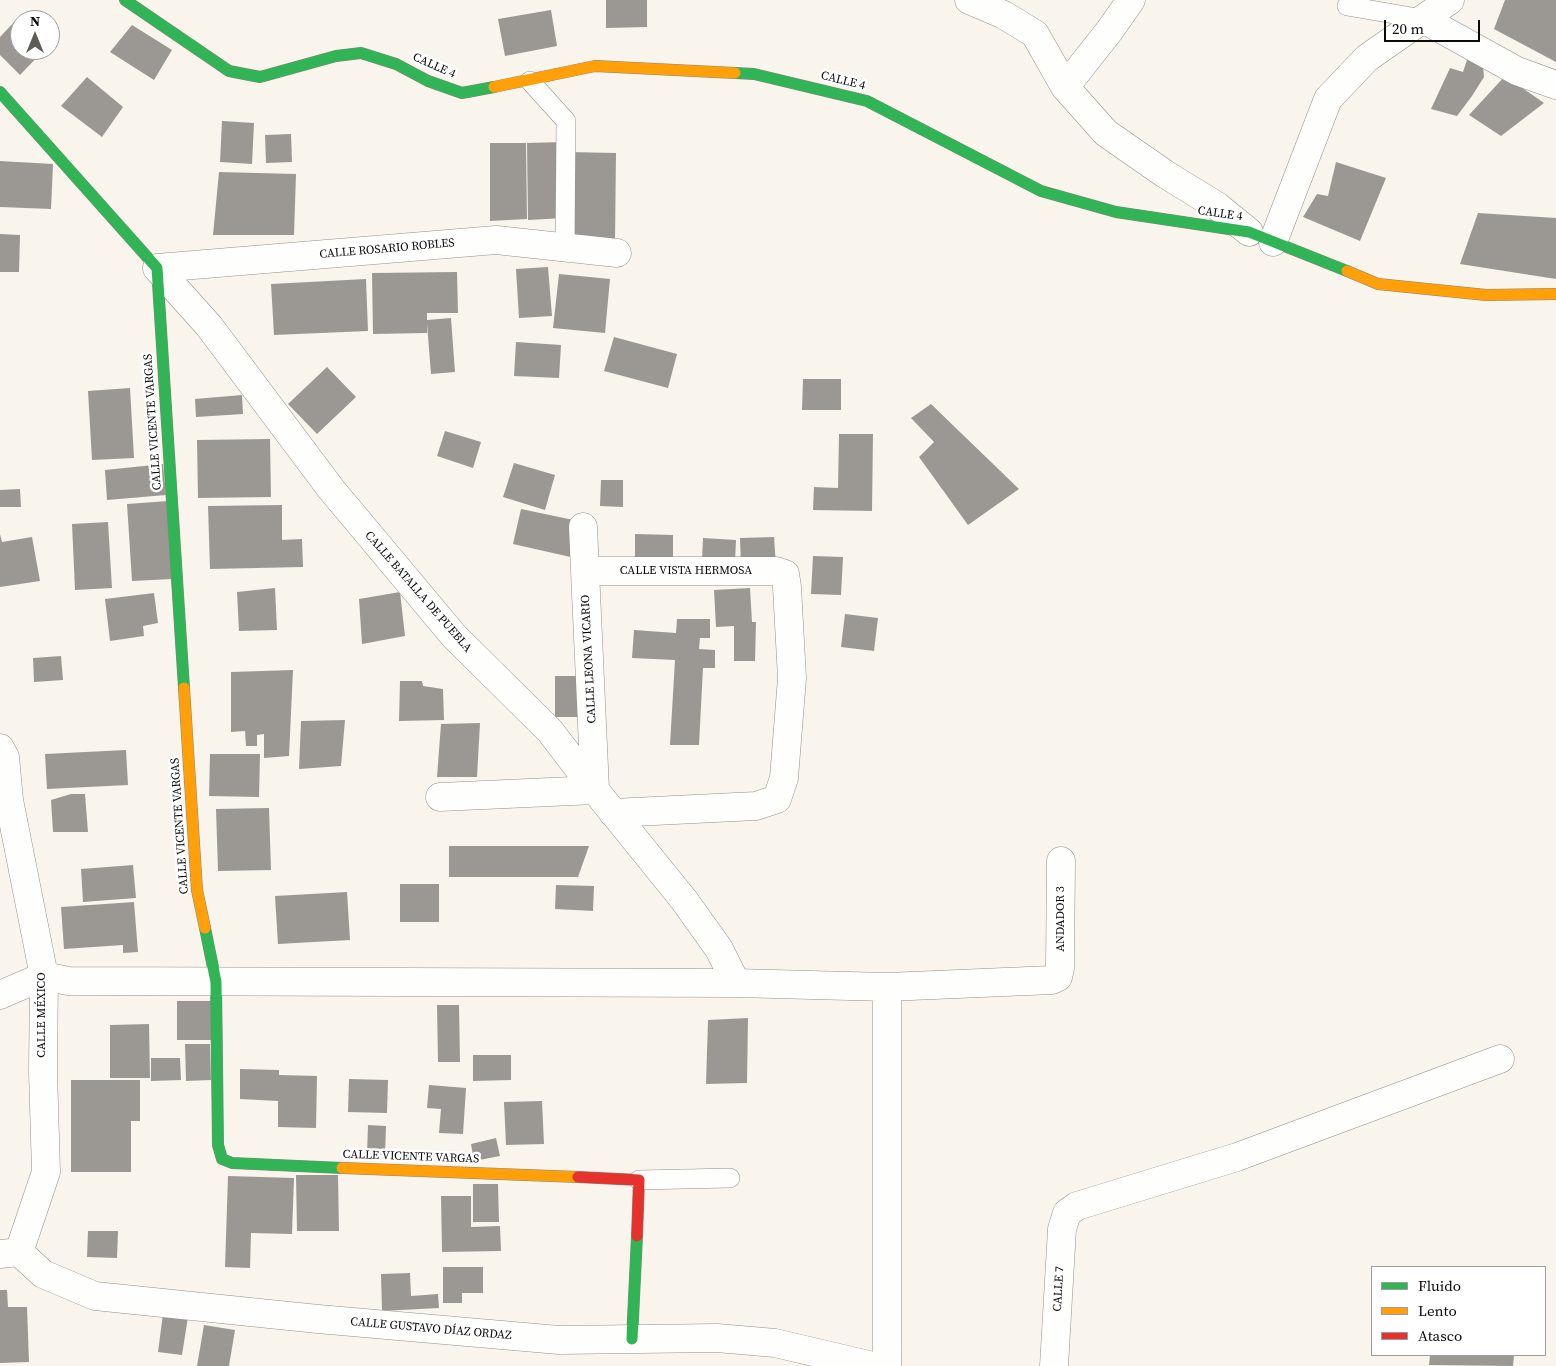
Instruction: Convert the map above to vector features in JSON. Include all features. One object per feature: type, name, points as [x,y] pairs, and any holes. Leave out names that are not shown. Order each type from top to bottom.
[{"type":"street","points":[[969,0],[1004,15],[1035,34],[1065,87],[1106,133],[1261,237],[1328,99],[1366,58],[1450,0]]},
{"type":"street","points":[[1065,87],[1131,0]]},
{"type":"street","name":"CALLE 4","points":[[127,1],[229,71],[260,77],[336,56],[362,53],[396,64],[428,81],[462,93],[530,81],[595,66],[754,74],[867,101],[1041,191],[1116,212],[1261,237],[1378,284],[1486,295],[1556,294]]},
{"type":"street","points":[[1423,19],[1517,71],[1556,85]]},
{"type":"street","points":[[0,92],[157,268]]},
{"type":"street","name":"CALLE ROSARIO ROBLES","points":[[157,268],[496,240],[617,253]]},
{"type":"street","name":"CALLE BATALLA DE PUEBLA","points":[[157,268],[209,326],[331,489],[454,636],[550,731],[613,813],[684,900],[720,949],[736,983]]},
{"type":"street","name":"CALLE VICENTE VARGAS","points":[[157,268],[197,890],[216,982],[218,1145],[222,1159],[242,1164],[639,1180]]},
{"type":"street","name":"CALLE LEONA VICARIO","points":[[583,527],[595,790]]},
{"type":"street","name":"CALLE VISTA HERMOSA","points":[[585,571],[776,570],[785,574],[787,587],[792,678],[784,778],[777,799],[756,806],[613,813]]},
{"type":"street","name":"CALLE MÉXICO","points":[[0,748],[4,757],[5,800],[44,976],[43,1072],[46,1172],[10,1253]]},
{"type":"street","points":[[440,796],[595,790]]},
{"type":"street","name":"ANDADOR 3","points":[[887,987],[1052,980],[1058,977],[1060,968],[1061,861]]},
{"type":"street","points":[[0,995],[44,976],[68,981],[736,983],[887,987],[887,1366]]},
{"type":"street","name":"CALLE 7","points":[[1054,1366],[1062,1229],[1067,1213],[1077,1206],[1237,1157],[1500,1059]]},
{"type":"street","points":[[632,1339],[639,1180]]},
{"type":"street","name":"CALLE GUSTAVO DÍAZ ORDAZ","points":[[10,1253],[43,1274],[95,1296],[549,1340],[717,1338],[775,1342],[873,1366]]},
{"type":"lane","points":[[1347,6],[1423,19]]},
{"type":"lane","points":[[530,81],[566,121],[565,247]]},
{"type":"lane","points":[[639,1180],[730,1178]]},
{"type":"building","points":[[606,0],[647,0],[647,27],[606,28]]},
{"type":"building","points":[[1505,0],[1556,0],[1556,62],[1494,29]]},
{"type":"building","points":[[551,10],[557,46],[505,56],[498,19]]},
{"type":"building","points":[[132,25],[172,50],[154,80],[110,52]]},
{"type":"building","points":[[10,26],[10,60],[34,60],[20,75],[0,55],[0,37]]},
{"type":"building","points":[[1469,54],[1483,65],[1484,77],[1472,96],[1457,116],[1431,109],[1450,68],[1463,72]]},
{"type":"building","points":[[1505,76],[1544,103],[1501,136],[1469,115]]},
{"type":"building","points":[[87,77],[123,107],[102,137],[61,106]]},
{"type":"building","points":[[222,121],[254,123],[252,164],[220,162]]},
{"type":"building","points":[[291,134],[292,162],[266,163],[265,135]]},
{"type":"building","points":[[563,142],[564,218],[528,220],[527,143]]},
{"type":"building","points":[[490,143],[526,143],[527,219],[490,221]]},
{"type":"building","points":[[567,152],[616,153],[615,241],[566,240]]},
{"type":"building","points":[[0,161],[53,164],[51,209],[0,207]]},
{"type":"building","points":[[1336,162],[1386,178],[1360,241],[1303,217],[1317,194],[1328,196]]},
{"type":"building","points":[[219,172],[296,174],[294,235],[213,235]]},
{"type":"building","points":[[1478,213],[1556,218],[1556,279],[1460,264]]},
{"type":"building","points":[[0,234],[20,235],[19,272],[0,272]]},
{"type":"building","points":[[548,267],[552,316],[519,318],[516,269]]},
{"type":"building","points":[[457,272],[458,313],[427,313],[427,320],[451,318],[455,372],[431,374],[427,324],[427,333],[373,334],[372,273]]},
{"type":"building","points":[[559,274],[610,279],[605,333],[553,328]]},
{"type":"building","points":[[366,279],[368,331],[274,335],[271,284]]},
{"type":"building","points":[[614,337],[677,354],[668,388],[604,371]]},
{"type":"building","points":[[516,342],[561,345],[559,378],[514,376]]},
{"type":"building","points":[[327,367],[356,397],[317,434],[288,404]]},
{"type":"building","points":[[803,379],[841,379],[841,410],[802,410]]},
{"type":"building","points":[[130,388],[134,458],[92,460],[88,391]]},
{"type":"building","points":[[242,395],[243,414],[196,417],[195,399]]},
{"type":"building","points":[[931,404],[1019,489],[968,525],[919,457],[934,442],[911,418]]},
{"type":"building","points":[[445,431],[481,442],[473,468],[437,456]]},
{"type":"building","points":[[839,434],[873,434],[872,511],[813,510],[814,487],[838,488]]},
{"type":"building","points":[[270,439],[271,497],[198,498],[197,440]]},
{"type":"building","points":[[514,463],[555,475],[545,510],[503,497]]},
{"type":"building","points":[[163,464],[166,495],[107,500],[105,470]]},
{"type":"building","points":[[601,480],[623,480],[623,507],[600,506]]},
{"type":"building","points":[[20,489],[21,507],[0,507],[0,490]]},
{"type":"building","points":[[168,501],[172,579],[132,581],[127,504]]},
{"type":"building","points":[[282,505],[282,540],[302,539],[303,567],[210,569],[208,506]]},
{"type":"building","points":[[521,509],[583,522],[575,558],[513,544]]},
{"type":"building","points":[[108,522],[112,588],[75,590],[72,524]]},
{"type":"building","points":[[0,534],[2,542],[32,537],[40,581],[0,587]]},
{"type":"building","points":[[635,534],[673,535],[673,560],[635,560]]},
{"type":"building","points":[[774,537],[776,566],[741,567],[740,538]]},
{"type":"building","points":[[703,538],[736,540],[735,562],[702,561]]},
{"type":"building","points":[[813,556],[843,557],[841,595],[811,594]]},
{"type":"building","points":[[275,588],[277,630],[239,631],[237,592]]},
{"type":"building","points":[[750,588],[752,622],[756,622],[755,661],[734,661],[734,626],[716,627],[714,590]]},
{"type":"building","points":[[400,592],[405,636],[362,644],[359,599]]},
{"type":"building","points":[[154,593],[158,623],[143,626],[144,636],[110,641],[105,599]]},
{"type":"building","points":[[845,614],[878,618],[874,651],[841,647]]},
{"type":"building","points":[[677,619],[710,619],[710,638],[700,638],[699,649],[715,650],[715,668],[703,668],[699,745],[670,745],[675,660],[632,658],[634,630],[676,633]]},
{"type":"building","points":[[61,656],[63,680],[34,682],[33,658]]},
{"type":"building","points":[[293,670],[289,756],[264,758],[264,734],[257,735],[257,746],[246,746],[245,731],[231,732],[231,672]]},
{"type":"building","points":[[555,676],[584,676],[584,717],[555,717]]},
{"type":"building","points":[[400,681],[422,681],[423,686],[443,689],[444,720],[399,721]]},
{"type":"building","points":[[345,720],[341,766],[299,769],[301,721]]},
{"type":"building","points":[[480,723],[477,777],[437,777],[441,724]]},
{"type":"building","points":[[126,750],[128,785],[47,789],[45,754]]},
{"type":"building","points":[[210,754],[260,754],[259,797],[209,796]]},
{"type":"building","points":[[71,794],[85,794],[88,832],[53,832],[51,800]]},
{"type":"building","points":[[269,808],[271,870],[218,871],[216,809]]},
{"type":"building","points":[[449,846],[589,846],[578,877],[449,877]]},
{"type":"building","points":[[133,865],[136,898],[83,902],[81,869]]},
{"type":"building","points":[[400,884],[439,884],[439,922],[400,922]]},
{"type":"building","points":[[556,885],[594,886],[593,911],[555,909]]},
{"type":"building","points":[[347,892],[350,940],[278,944],[275,896]]},
{"type":"building","points":[[134,902],[138,952],[123,953],[123,945],[64,949],[61,907]]},
{"type":"building","points":[[177,1001],[211,1001],[211,1040],[177,1040]]},
{"type":"building","points":[[437,1005],[459,1005],[460,1062],[438,1062]]},
{"type":"building","points":[[748,1018],[747,1083],[706,1084],[708,1020]]},
{"type":"building","points":[[149,1024],[150,1078],[110,1078],[110,1025]]},
{"type":"building","points":[[185,1044],[210,1044],[211,1080],[186,1081]]},
{"type":"building","points":[[473,1055],[511,1055],[511,1080],[473,1081]]},
{"type":"building","points":[[151,1058],[180,1058],[181,1080],[151,1081]]},
{"type":"building","points":[[240,1069],[279,1070],[279,1075],[317,1076],[316,1128],[278,1127],[278,1101],[240,1099]]},
{"type":"building","points":[[349,1079],[388,1080],[387,1113],[348,1112]]},
{"type":"building","points":[[71,1080],[140,1080],[140,1121],[131,1121],[131,1172],[71,1172]]},
{"type":"building","points":[[429,1085],[466,1088],[463,1134],[439,1133],[441,1109],[427,1108]]},
{"type":"building","points":[[542,1101],[544,1144],[506,1145],[504,1102]]},
{"type":"building","points":[[368,1125],[386,1126],[385,1155],[367,1155]]},
{"type":"building","points":[[496,1138],[500,1156],[474,1161],[471,1144]]},
{"type":"building","points":[[296,1175],[338,1175],[339,1231],[297,1231]]},
{"type":"building","points":[[228,1176],[294,1178],[292,1234],[251,1233],[250,1268],[225,1267]]},
{"type":"building","points":[[473,1184],[498,1184],[499,1222],[473,1222]]},
{"type":"building","points":[[441,1196],[471,1196],[471,1227],[500,1226],[501,1251],[442,1252]]},
{"type":"building","points":[[88,1231],[118,1231],[117,1258],[87,1257]]},
{"type":"building","points":[[443,1267],[483,1267],[483,1293],[462,1293],[462,1303],[443,1303]]},
{"type":"building","points":[[410,1273],[411,1296],[438,1294],[439,1308],[382,1311],[381,1274]]},
{"type":"building","points":[[0,1290],[7,1290],[8,1307],[27,1307],[29,1362],[0,1363]]},
{"type":"building","points":[[163,1314],[188,1317],[182,1355],[158,1352]]},
{"type":"building","points":[[204,1325],[235,1330],[229,1366],[197,1366]]},
{"type":"building","points":[[1430,1356],[1514,1356],[1513,1366],[1429,1365]]},
{"type":"traffic: fast","points":[[125,0],[229,71],[260,77],[336,56],[361,53],[396,64],[428,81],[462,93],[494,87]]},
{"type":"traffic: fast","points":[[735,73],[754,74],[867,101],[1041,191],[1116,212],[1249,232],[1347,271]]},
{"type":"traffic: fast","points":[[0,92],[157,268],[184,688]]},
{"type":"traffic: fast","points":[[205,928],[216,982],[218,1145],[222,1159],[232,1163],[342,1168]]},
{"type":"traffic: fast","points":[[632,1339],[637,1236]]},
{"type":"traffic: slow","points":[[494,87],[595,66],[735,73]]},
{"type":"traffic: slow","points":[[1347,271],[1378,284],[1486,295],[1556,294]]},
{"type":"traffic: slow","points":[[184,688],[197,890],[205,928]]},
{"type":"traffic: slow","points":[[342,1168],[578,1177]]},
{"type":"traffic: jam","points":[[578,1177],[639,1180],[637,1236]]}]
